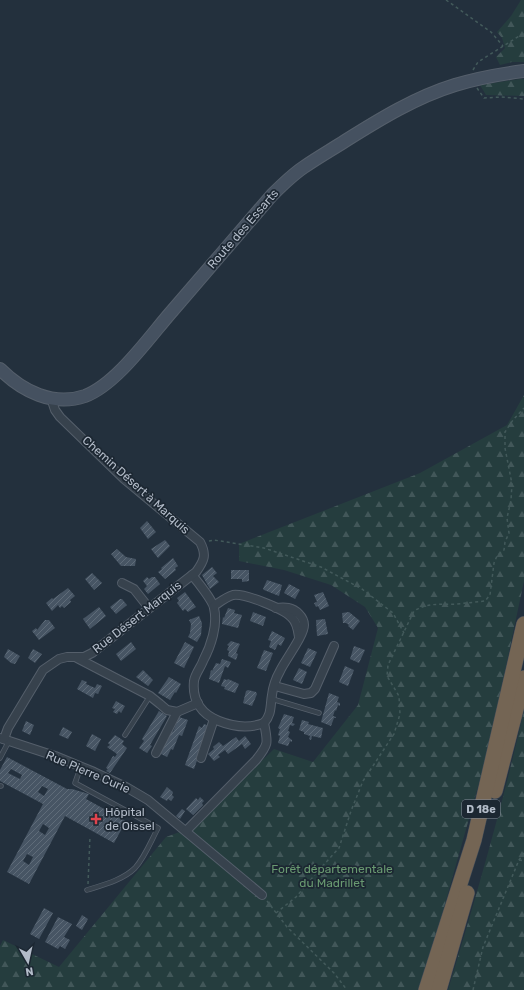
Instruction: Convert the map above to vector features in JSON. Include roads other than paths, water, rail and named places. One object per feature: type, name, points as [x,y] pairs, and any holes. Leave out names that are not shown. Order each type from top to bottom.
[{"type":"highway","name":"D 18e","points":[[426,990],[474,840],[524,624]]},
{"type":"highway","name":"D 18e","points":[[439,990],[482,843],[524,678]]},
{"type":"main road","name":"Route des Essarts","points":[[0,369],[7,376],[29,391],[42,396],[61,399],[84,396],[105,384],[117,373],[272,195],[288,179],[304,167],[357,133],[428,95],[484,77],[523,72]]},
{"type":"street","name":"Chemin Désert à Marquis","points":[[51,398],[54,410],[60,417],[124,479],[200,542],[204,549],[204,558],[201,565],[192,575]]},
{"type":"street","points":[[192,575],[214,606],[214,624],[210,646],[194,679],[194,694],[199,708],[210,718],[228,725],[242,727],[256,726],[264,723],[269,717],[275,686],[280,671],[299,637],[296,625],[293,618],[287,613],[254,600],[234,595],[226,598],[214,606]]},
{"type":"street","name":"Rue Désert Marquis","points":[[4,739],[8,728],[43,670],[60,659],[68,657],[84,657],[92,653],[192,575]]},
{"type":"street","points":[[122,583],[134,589],[149,608]]},
{"type":"street","points":[[275,686],[304,694],[311,693],[315,689],[334,646]]},
{"type":"street","points":[[76,657],[150,696],[167,710],[177,712],[198,703]]},
{"type":"street","points":[[156,753],[177,712]]},
{"type":"street","points":[[202,758],[214,719]]},
{"type":"street","points":[[186,831],[256,760],[266,747],[268,739],[264,723]]},
{"type":"street","name":"Rue Pierre Curie","points":[[4,739],[81,766],[126,786],[148,800],[262,895]]},
{"type":"lane","points":[[125,735],[150,696]]},
{"type":"lane","points":[[272,700],[319,713]]},
{"type":"lane","points":[[0,758],[4,739]]},
{"type":"lane","points":[[81,766],[75,783],[158,828],[145,853],[134,868],[117,880],[87,890]]},
{"type":"place","name":"Hôpital de Oissel","points":[[96,819]]},
{"type":"park label","name":"Forêt départementale du Madrillet","points":[[332,876]]}]
